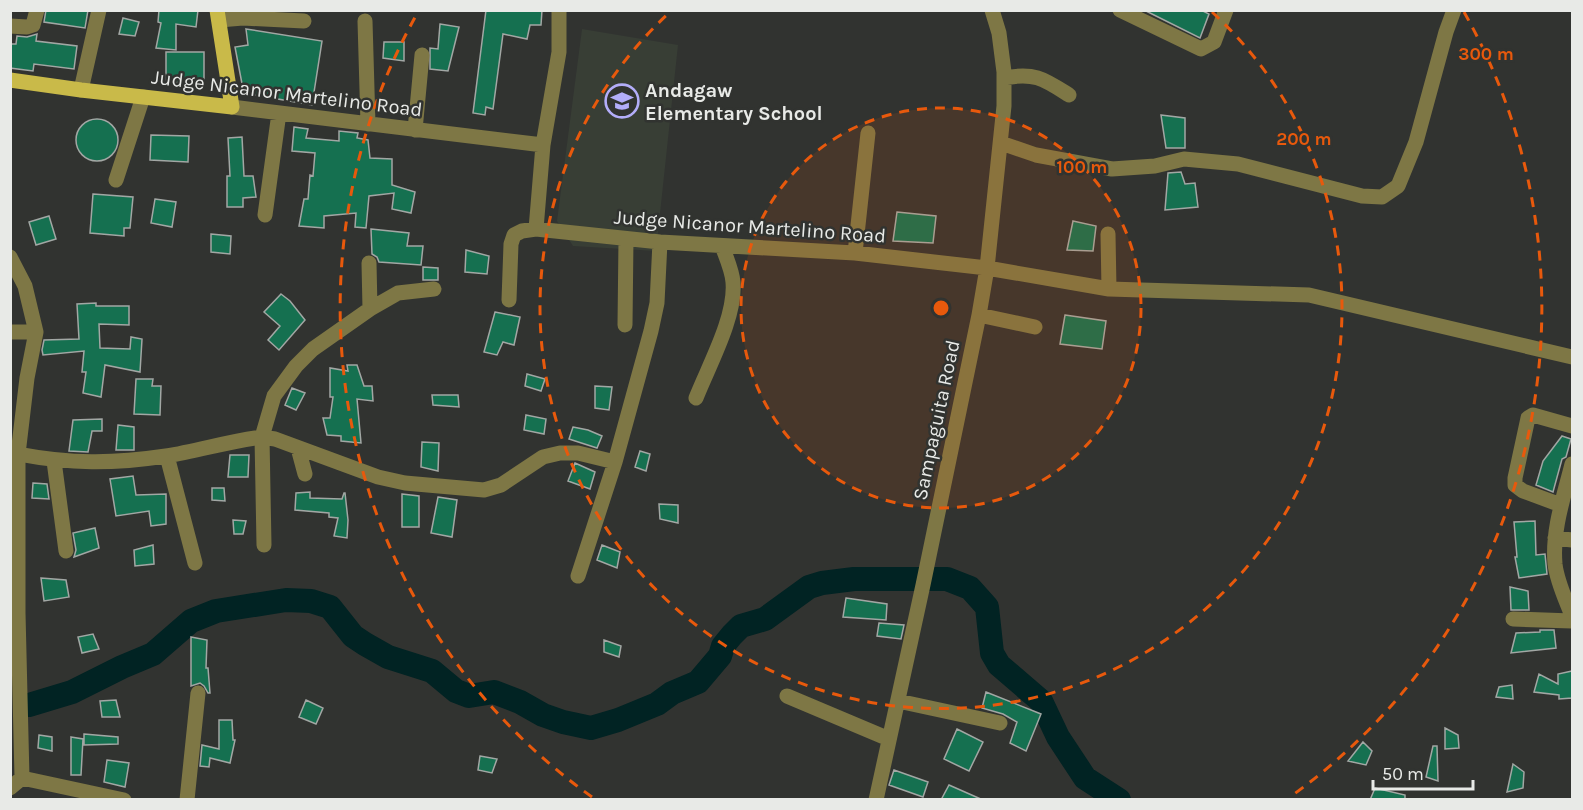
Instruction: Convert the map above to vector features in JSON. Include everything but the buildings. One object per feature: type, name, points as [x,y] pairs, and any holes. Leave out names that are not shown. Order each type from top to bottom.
[{"type":"main road","points":[[218,15],[232,107]]},
{"type":"main road","name":"Judge Nicanor Martelino Road","points":[[10,80],[232,107]]},
{"type":"street","points":[[10,26],[33,25],[37,10]]},
{"type":"street","points":[[81,90],[99,10]]},
{"type":"street","points":[[509,300],[510,244],[514,236],[522,231],[536,229],[543,145],[560,52],[559,10]]},
{"type":"street","name":"Sampaguita Road","points":[[876,800],[980,315],[987,268],[1001,143],[1004,78],[999,33],[992,10]]},
{"type":"street","points":[[1120,10],[1201,49],[1214,42],[1226,10]]},
{"type":"street","points":[[1001,143],[1036,155],[1112,169],[1155,166],[1184,159],[1238,164],[1362,196],[1382,197],[1398,186],[1416,142],[1446,32],[1455,10]]},
{"type":"street","points":[[218,15],[265,15],[304,21]]},
{"type":"street","points":[[365,21],[368,124]]},
{"type":"street","points":[[415,130],[422,55]]},
{"type":"street","points":[[1004,78],[1023,74],[1037,77],[1069,95]]},
{"type":"street","points":[[116,180],[143,97]]},
{"type":"street","name":"Judge Nicanor Martelino Road","points":[[232,107],[543,145]]},
{"type":"street","points":[[265,215],[279,113]]},
{"type":"street","points":[[855,253],[868,133]]},
{"type":"street","name":"Judge Nicanor Martelino Road","points":[[536,229],[660,242],[855,253],[987,268],[1109,289],[1309,295],[1572,357]]},
{"type":"street","points":[[1108,234],[1109,289]]},
{"type":"street","points":[[625,325],[626,239]]},
{"type":"street","points":[[578,576],[615,462],[657,303],[660,242]]},
{"type":"street","points":[[696,398],[732,303],[733,282],[722,246]]},
{"type":"street","points":[[10,257],[25,286],[36,332],[27,378],[18,454],[14,613],[16,783],[124,800]]},
{"type":"street","points":[[369,263],[370,309]]},
{"type":"street","points":[[264,545],[262,437],[274,396],[296,366],[313,349],[370,309],[398,293],[434,289]]},
{"type":"street","points":[[980,315],[1035,327]]},
{"type":"street","points":[[10,332],[36,332]]},
{"type":"street","points":[[1562,505],[1522,491],[1515,485],[1515,478],[1528,418],[1533,415],[1572,426]]},
{"type":"street","points":[[18,454],[54,461],[108,462],[167,456],[262,437],[275,439],[378,477],[405,483],[484,490],[501,485],[543,457],[560,453],[578,453],[615,462]]},
{"type":"street","points":[[298,448],[305,474]]},
{"type":"street","points":[[167,456],[195,563]]},
{"type":"street","points":[[54,461],[66,551]]},
{"type":"street","points":[[1572,464],[1555,538],[1555,565],[1562,592],[1572,616]]},
{"type":"street","points":[[1555,538],[1572,540]]},
{"type":"street","points":[[1513,619],[1572,621]]},
{"type":"street","points":[[187,800],[198,693]]},
{"type":"street","points":[[787,696],[889,740]]},
{"type":"street","points":[[898,701],[1000,723]]},
{"type":"shaded area","name":"Andagaw Elementary School","points":[[582,29],[678,45],[656,251],[573,246],[557,221]]},
{"type":"waterway","points":[[29,705],[72,692],[153,654],[191,621],[216,611],[286,600],[311,601],[330,607],[353,636],[365,644],[388,657],[432,671],[456,691],[469,696],[494,692],[520,702],[543,715],[591,728],[657,704],[672,693],[698,682],[720,656],[723,646],[741,626],[765,619],[809,587],[854,579],[947,579],[970,588],[987,607],[992,653],[999,665],[1041,701],[1058,737],[1085,778],[1119,800]]},
{"type":"place","name":"Andagaw Elementary School","points":[[622,101]]}]
